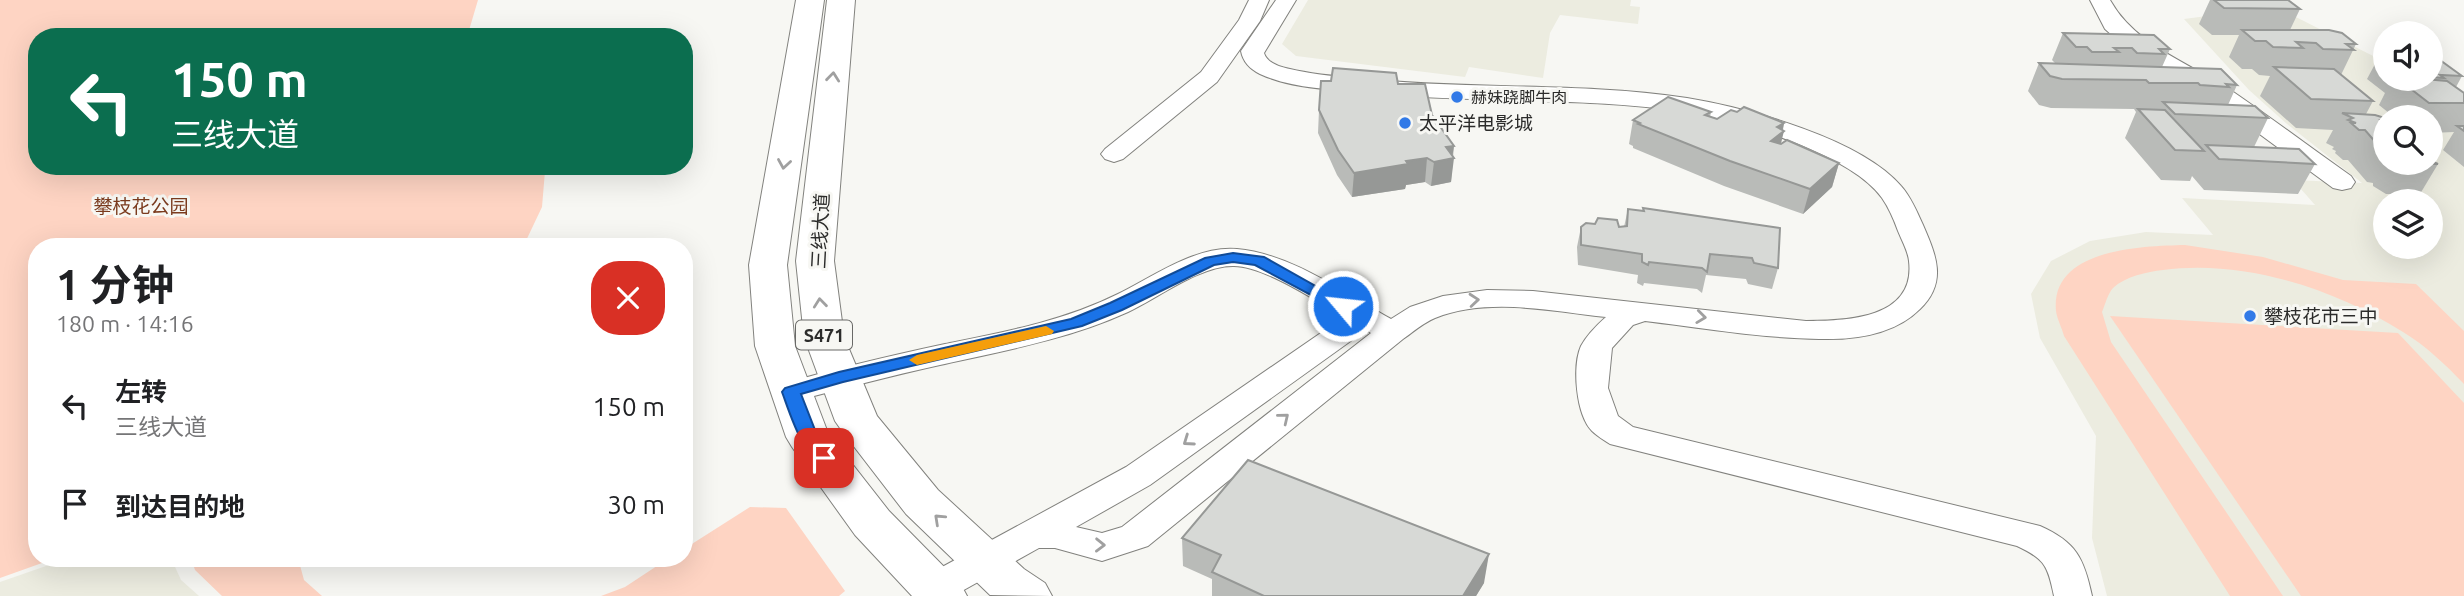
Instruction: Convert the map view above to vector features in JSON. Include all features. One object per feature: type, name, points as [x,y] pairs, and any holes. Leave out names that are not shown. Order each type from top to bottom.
[{"type":"main road","name":"S471","points":[[810,0],[768,265],[775,346],[808,437],[872,523],[938,592]]},
{"type":"main road","name":"三线大道","points":[[841,0],[815,261],[824,337],[857,421],[922,502],[985,562],[1027,596]]},
{"type":"street","points":[[1114,154],[1209,76],[1249,21],[1259,0]]},
{"type":"street","points":[[938,592],[985,562],[1138,476],[1378,324],[1454,302],[1486,299],[1534,300],[1806,330],[1849,330],[1884,321],[1905,309],[1919,293],[1924,276],[1923,258],[1899,203],[1875,174],[1856,162],[1743,116],[1687,105],[1368,87],[1315,80],[1260,65],[1253,59],[1252,51],[1286,0]]},
{"type":"street","points":[[2100,0],[2113,24],[2131,40],[2220,94],[2342,182]]},
{"type":"street","points":[[791,392],[839,377],[1076,322],[1116,307],[1210,261],[1233,257],[1259,261],[1378,324]]},
{"type":"street","points":[[1534,300],[1564,314],[1584,328],[1596,348]]},
{"type":"street","points":[[1646,311],[1622,319],[1606,333],[1596,348],[1592,388],[1603,422],[1622,436],[2027,535],[2054,547],[2067,567],[2073,596]]},
{"type":"street","points":[[1034,534],[1055,535],[1102,547],[1135,537],[1378,324]]},
{"type":"shaded area","points":[[1308,0],[1631,0],[1630,6],[1640,7],[1638,24],[1560,15],[1550,33],[1543,78],[1469,67],[1465,77],[1296,56],[1282,44]]},
{"type":"shaded area","name":"攀枝花市三中","points":[[2253,10],[2284,11],[2373,56],[2373,91],[2441,91],[2464,96],[2464,596],[2107,596],[2092,538],[2096,436],[2040,338],[2031,294],[2051,261],[2090,241],[2146,232],[2213,235],[2182,198],[2315,205],[2293,180],[2362,183],[2287,124],[2249,90],[2184,19]]},
{"type":"shaded area","points":[[43,567],[175,567],[181,580],[199,596],[0,596],[0,582]]},
{"type":"green space","name":"攀枝花公园","points":[[0,0],[478,0],[470,28],[28,28],[28,175],[545,175],[542,207],[527,238],[28,238],[28,567],[31,567],[0,578]]},
{"type":"green space","points":[[2185,245],[2263,257],[2343,280],[2416,284],[2464,331],[2464,384],[2420,343],[2403,332],[2348,303],[2288,281],[2257,273],[2194,268],[2144,273],[2124,280],[2111,290],[2102,312],[2111,342],[2283,596],[2230,596],[2064,336],[2057,317],[2058,290],[2068,274],[2083,263],[2125,250]]},
{"type":"green space","points":[[2110,316],[2398,333],[2464,403],[2464,596],[2301,596]]},
{"type":"green space","points":[[750,507],[786,508],[845,591],[839,596],[601,596],[625,587],[655,567],[693,567],[693,543]]},
{"type":"green space","points":[[194,567],[300,567],[304,580],[322,596],[222,596]]},
{"type":"building","points":[[2214,0],[2288,0],[2300,9],[2224,8]]},
{"type":"building","points":[[2242,30],[2329,30],[2342,33],[2356,44],[2346,44],[2354,50],[2323,49],[2316,43],[2296,42],[2303,48],[2273,47],[2266,41],[2255,41]]},
{"type":"building","points":[[2063,33],[2154,35],[2170,49],[2159,49],[2164,54],[2137,53],[2132,48],[2114,48],[2119,52],[2092,52],[2087,47],[2076,47]]},
{"type":"building","points":[[2443,62],[2462,76],[2443,75]]},
{"type":"building","points":[[2039,63],[2221,69],[2237,85],[2226,84],[2229,87],[2198,83],[2149,83],[2146,80],[2062,79],[2050,76]]},
{"type":"building","points":[[2274,67],[2334,69],[2373,101],[2311,99]]},
{"type":"building","points":[[1333,68],[1396,73],[1398,84],[1425,84],[1432,115],[1454,146],[1446,147],[1454,158],[1434,162],[1427,158],[1406,161],[1408,164],[1354,173],[1338,150],[1319,110],[1321,81],[1331,81]]},
{"type":"building","points":[[2443,81],[2464,93],[2464,103],[2429,103],[2414,91],[2443,91]]},
{"type":"building","points":[[1668,97],[1711,112],[1705,115],[1717,119],[1731,110],[1737,112],[1744,107],[1784,123],[1777,127],[1784,131],[1771,141],[1781,144],[1787,140],[1839,163],[1810,189],[1730,161],[1633,120]]},
{"type":"building","points":[[2163,102],[2255,106],[2268,118],[2175,114]]},
{"type":"building","points":[[2138,109],[2165,110],[2204,151],[2175,150]]},
{"type":"building","points":[[2342,113],[2373,115],[2373,139],[2365,130],[2359,130],[2351,123],[2356,123],[2348,120],[2353,118]]},
{"type":"building","points":[[2206,145],[2299,149],[2315,164],[2219,159]]},
{"type":"building","points":[[1643,208],[1780,228],[1778,268],[1754,263],[1752,258],[1710,254],[1707,272],[1702,268],[1649,262],[1648,265],[1642,262],[1642,254],[1581,245],[1581,227],[1586,223],[1595,224],[1598,218],[1617,220],[1619,227],[1627,226],[1628,209],[1644,211]]},
{"type":"building","points":[[1248,460],[1489,554],[1463,596],[1264,596],[1212,572],[1221,555],[1182,538]]},
{"type":"slow traffic","points":[[917,360],[1046,331]]},
{"type":"place","name":"赫妹跷脚牛肉","points":[[1457,97]]},
{"type":"place","name":"太平洋电影城","points":[[1405,123]]},
{"type":"place","name":"攀枝花市三中","points":[[2250,316]]},
{"type":"route","points":[[824,458],[808,437],[791,392],[839,377],[1026,336],[1076,322],[1116,307],[1210,261],[1233,257],[1259,261],[1343,306]]}]
